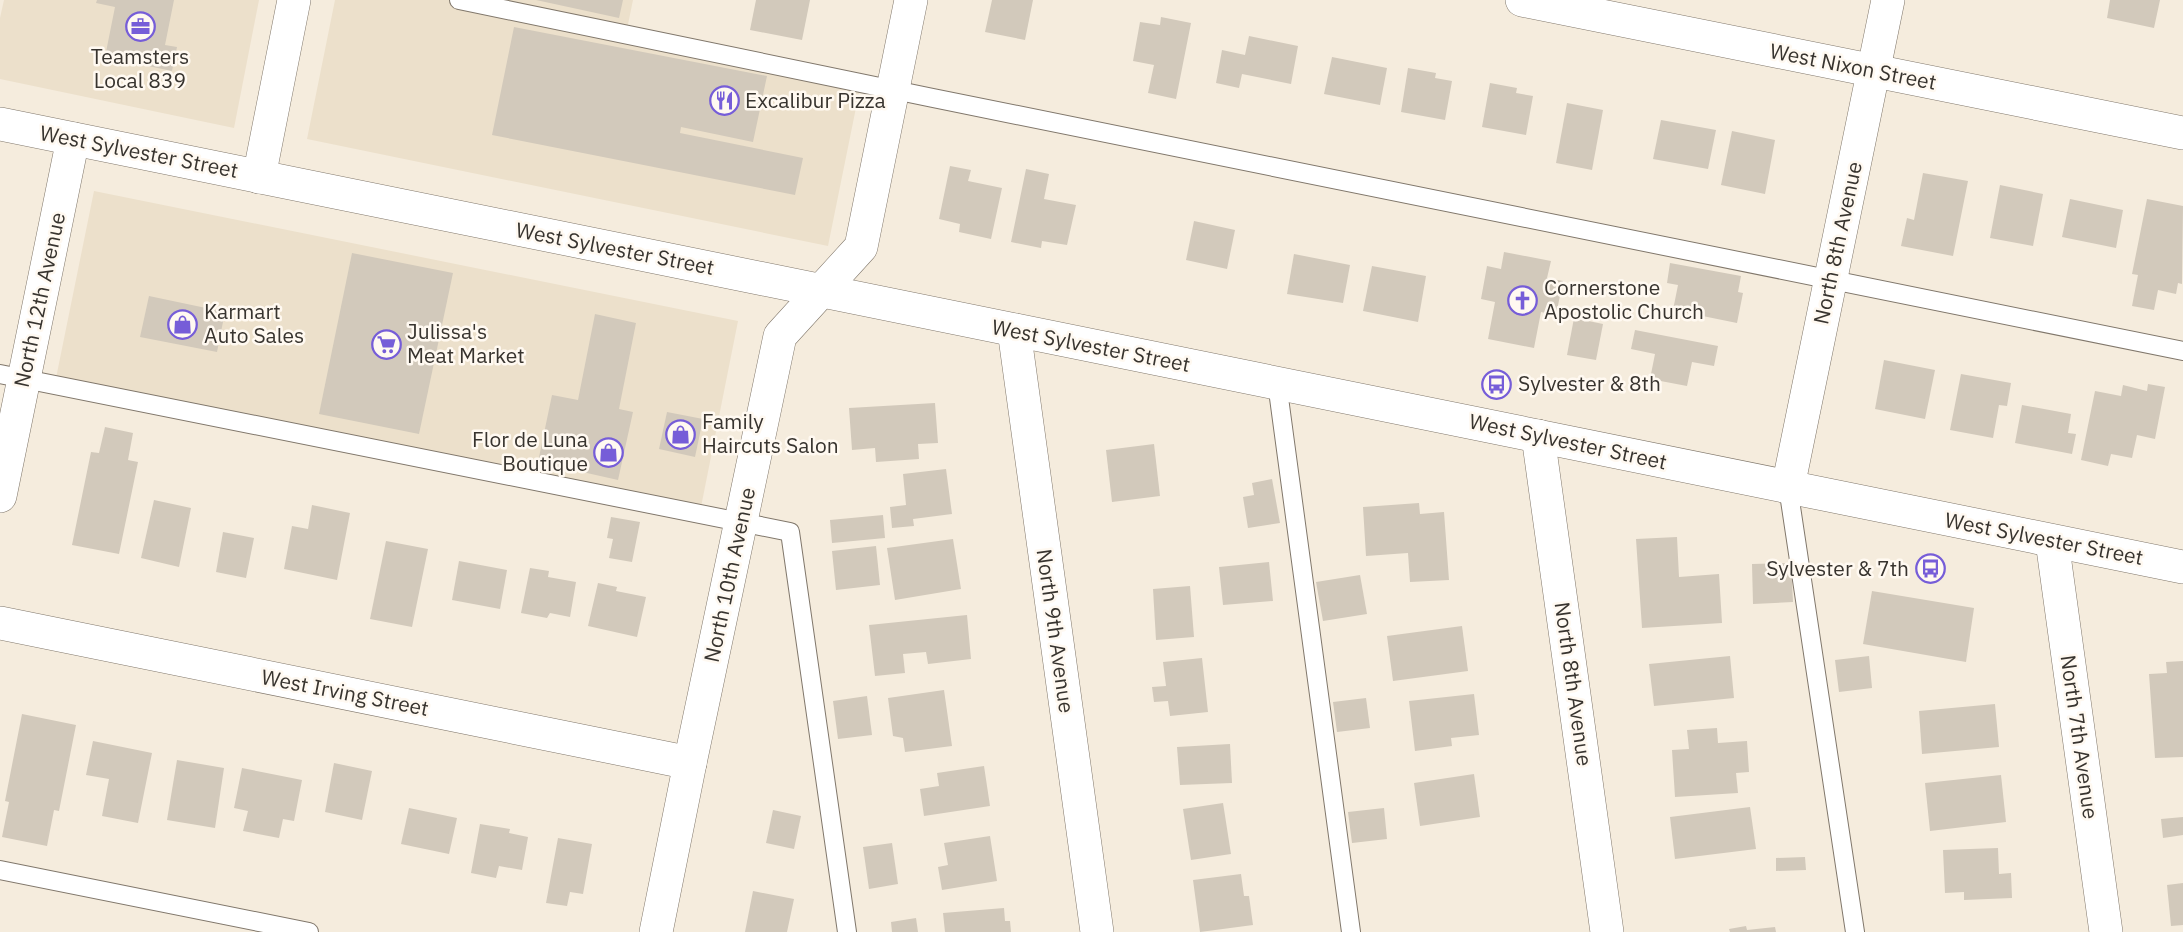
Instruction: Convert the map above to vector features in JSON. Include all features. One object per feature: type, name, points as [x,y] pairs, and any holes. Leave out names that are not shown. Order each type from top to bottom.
[{"type":"street","points":[[259,177],[294,0]]},
{"type":"street","name":"North 10th Avenue","points":[[656,932],[780,336],[861,247],[911,0]]},
{"type":"street","name":"West Nixon Street","points":[[1522,0],[2183,133]]},
{"type":"street","name":"North 8th Avenue","points":[[1788,487],[1888,0]]},
{"type":"street","name":"West Sylvester Street","points":[[0,124],[2183,567]]},
{"type":"street","name":"North 12th Avenue","points":[[0,496],[12,376],[73,139]]},
{"type":"street","name":"North 9th Avenue","points":[[1014,330],[1097,932]]},
{"type":"street","name":"North 8th Avenue","points":[[1539,436],[1607,932]]},
{"type":"street","name":"North 7th Avenue","points":[[2052,541],[2106,932]]},
{"type":"street","name":"West Irving Street","points":[[0,623],[690,763]]},
{"type":"lane","points":[[459,0],[2183,351]]},
{"type":"lane","points":[[12,376],[790,532],[847,932]]},
{"type":"lane","points":[[1277,383],[1351,932]]},
{"type":"lane","points":[[1788,487],[1855,932]]},
{"type":"lane","points":[[0,870],[309,932]]},
{"type":"shaded area","points":[[4,0],[259,0],[234,128],[0,79],[0,18]]},
{"type":"shaded area","points":[[335,0],[633,0],[626,34],[861,83],[828,246],[307,139]]},
{"type":"shaded area","points":[[94,191],[738,321],[699,517],[54,388]]},
{"type":"building","name":"Teamsters Local 839","points":[[97,0],[174,0],[165,45],[177,47],[172,71],[105,57],[115,7],[96,3]]},
{"type":"building","points":[[536,0],[623,0],[619,18]]},
{"type":"building","points":[[756,0],[810,0],[802,40],[750,30]]},
{"type":"building","points":[[992,0],[1033,0],[1025,40],[985,32]]},
{"type":"building","points":[[2110,0],[2160,0],[2154,28],[2107,18]]},
{"type":"building","points":[[1161,17],[1191,23],[1176,99],[1148,93],[1154,65],[1133,61],[1140,22],[1160,25]]},
{"type":"building","points":[[514,27],[767,76],[753,142],[681,127],[680,133],[803,158],[795,195],[492,135]]},
{"type":"building","points":[[1249,36],[1298,46],[1291,84],[1242,74],[1239,88],[1216,83],[1222,50],[1245,55]]},
{"type":"building","points":[[1332,57],[1387,68],[1380,105],[1324,94]]},
{"type":"building","points":[[1408,68],[1436,73],[1435,78],[1452,81],[1445,120],[1401,112]]},
{"type":"building","points":[[1490,83],[1517,88],[1516,93],[1533,96],[1526,135],[1482,127]]},
{"type":"building","points":[[1567,103],[1603,110],[1592,170],[1556,163]]},
{"type":"building","points":[[1661,120],[1716,130],[1708,169],[1653,159]]},
{"type":"building","points":[[1732,131],[1775,140],[1765,194],[1721,185]]},
{"type":"building","points":[[950,166],[971,170],[968,181],[1002,188],[991,239],[959,232],[960,224],[939,219]]},
{"type":"building","points":[[1026,169],[1049,174],[1044,199],[1076,205],[1067,245],[1042,241],[1041,248],[1011,242]]},
{"type":"building","points":[[1923,173],[1968,181],[1953,256],[1901,246],[1907,218],[1914,220]]},
{"type":"building","points":[[2000,185],[2043,194],[2033,246],[1990,238]]},
{"type":"building","points":[[2070,199],[2123,210],[2116,248],[2062,237]]},
{"type":"building","points":[[2147,199],[2183,206],[2182,284],[2178,283],[2176,294],[2158,290],[2154,310],[2132,306],[2138,275],[2132,274]]},
{"type":"building","points":[[1194,221],[1235,230],[1227,269],[1186,260]]},
{"type":"building","name":"Cornerstone Apostolic Church","points":[[1504,252],[1551,261],[1547,278],[1563,281],[1556,315],[1541,312],[1534,348],[1488,339],[1495,302],[1481,299],[1487,266],[1501,269]]},
{"type":"building","name":"Julissa's Meat Market","points":[[352,253],[453,273],[419,434],[319,414]]},
{"type":"building","points":[[1294,254],[1350,265],[1343,303],[1287,294]]},
{"type":"building","points":[[1670,263],[1741,276],[1738,292],[1743,293],[1737,323],[1673,310],[1678,285],[1667,283]]},
{"type":"building","points":[[1372,266],[1426,276],[1418,322],[1363,311]]},
{"type":"building","name":"Karmart Auto Sales","points":[[149,296],[225,312],[217,352],[140,337]]},
{"type":"building","points":[[595,314],[636,323],[619,409],[633,412],[618,480],[538,462],[552,395],[578,400]]},
{"type":"building","points":[[1574,318],[1603,324],[1596,360],[1567,355]]},
{"type":"building","points":[[1635,330],[1718,346],[1714,366],[1692,362],[1687,386],[1650,379],[1655,354],[1631,349]]},
{"type":"building","points":[[1884,360],[1935,370],[1925,419],[1875,409]]},
{"type":"building","points":[[1961,374],[2011,383],[2007,406],[1999,405],[1993,438],[1950,430]]},
{"type":"building","points":[[2148,384],[2165,387],[2155,439],[2137,435],[2132,458],[2111,454],[2108,466],[2081,460],[2095,391],[2121,396],[2123,385],[2147,391]]},
{"type":"building","points":[[935,403],[938,443],[918,444],[919,459],[876,462],[875,448],[852,450],[849,408]]},
{"type":"building","points":[[2022,405],[2071,414],[2068,433],[2076,434],[2072,454],[2015,443]]},
{"type":"building","name":"Family Haircuts Salon","points":[[667,412],[703,419],[695,457],[659,449]]},
{"type":"building","points":[[105,427],[133,433],[128,460],[138,462],[119,554],[72,545],[91,452],[99,453]]},
{"type":"building","points":[[1154,444],[1160,496],[1112,502],[1106,450]]},
{"type":"building","points":[[946,469],[952,514],[913,519],[914,526],[892,528],[890,507],[906,505],[903,474]]},
{"type":"building","points":[[1272,479],[1280,523],[1248,528],[1243,497],[1254,495],[1252,483]]},
{"type":"building","points":[[154,500],[191,508],[179,567],[141,558]]},
{"type":"building","points":[[1419,503],[1420,514],[1444,512],[1449,580],[1410,582],[1408,553],[1366,556],[1363,507]]},
{"type":"building","points":[[312,505],[350,513],[337,580],[284,569],[292,526],[308,529]]},
{"type":"building","points":[[883,515],[885,538],[832,543],[830,520]]},
{"type":"building","points":[[611,517],[640,522],[632,562],[609,558],[613,539],[607,538]]},
{"type":"building","points":[[223,532],[254,538],[246,578],[216,572]]},
{"type":"building","points":[[1677,537],[1679,577],[1719,574],[1722,623],[1642,628],[1636,539]]},
{"type":"building","points":[[953,539],[961,589],[895,600],[887,548]]},
{"type":"building","points":[[386,541],[428,549],[412,627],[370,619]]},
{"type":"building","points":[[876,546],[880,585],[836,590],[832,551]]},
{"type":"building","points":[[459,561],[507,570],[500,609],[452,600]]},
{"type":"building","points":[[1269,562],[1273,601],[1223,605],[1219,567]]},
{"type":"building","points":[[1791,563],[1793,602],[1753,604],[1752,564]]},
{"type":"building","points":[[530,568],[549,571],[548,577],[576,582],[570,617],[550,613],[547,618],[521,613]]},
{"type":"building","points":[[1360,575],[1367,614],[1323,621],[1316,582]]},
{"type":"building","points":[[598,583],[617,587],[616,591],[646,597],[637,637],[588,626]]},
{"type":"building","points":[[1190,586],[1194,637],[1156,640],[1153,589]]},
{"type":"building","points":[[1872,591],[1974,608],[1966,662],[1863,644]]},
{"type":"building","points":[[967,615],[971,659],[928,664],[926,652],[903,654],[905,673],[875,676],[869,625]]},
{"type":"building","points":[[1462,626],[1468,671],[1393,681],[1387,636]]},
{"type":"building","points":[[1730,656],[1734,698],[1654,706],[1649,664]]},
{"type":"building","points":[[1869,656],[1872,688],[1839,692],[1835,660]]},
{"type":"building","points":[[1202,658],[1208,712],[1170,716],[1168,701],[1154,702],[1152,687],[1166,686],[1163,662]]},
{"type":"building","points":[[2183,661],[2183,757],[2155,758],[2149,674],[2167,673],[2166,662]]},
{"type":"building","points":[[944,690],[952,746],[905,752],[903,738],[893,736],[888,698]]},
{"type":"building","points":[[1474,694],[1479,735],[1451,738],[1452,746],[1415,751],[1409,701]]},
{"type":"building","points":[[867,696],[872,735],[838,739],[833,701]]},
{"type":"building","points":[[1366,698],[1370,728],[1337,732],[1333,702]]},
{"type":"building","points":[[1995,704],[1999,747],[1922,754],[1919,711]]},
{"type":"building","points":[[22,714],[76,725],[59,811],[54,810],[47,846],[2,837],[9,802],[5,801]]},
{"type":"building","points":[[1717,728],[1718,743],[1747,741],[1749,772],[1736,773],[1738,793],[1675,797],[1672,750],[1689,749],[1687,730]]},
{"type":"building","points":[[93,741],[152,753],[138,823],[102,816],[109,779],[86,775]]},
{"type":"building","points":[[1230,744],[1232,783],[1180,785],[1177,747]]},
{"type":"building","points":[[177,760],[224,768],[215,828],[167,820]]},
{"type":"building","points":[[334,763],[372,771],[362,820],[325,812]]},
{"type":"building","points":[[984,766],[990,806],[924,816],[920,789],[939,786],[937,773]]},
{"type":"building","points":[[242,768],[302,780],[294,821],[283,819],[279,838],[243,831],[248,811],[234,808]]},
{"type":"building","points":[[1474,774],[1480,817],[1420,826],[1414,783]]},
{"type":"building","points":[[2001,775],[2006,822],[1930,831],[1925,783]]},
{"type":"building","points":[[1223,803],[1231,854],[1191,860],[1183,809]]},
{"type":"building","points":[[1750,807],[1756,849],[1675,859],[1670,817]]},
{"type":"building","points":[[409,808],[457,818],[449,854],[401,844]]},
{"type":"building","points":[[1384,808],[1387,839],[1352,843],[1348,812]]},
{"type":"building","points":[[773,810],[801,816],[794,849],[766,843]]},
{"type":"building","points":[[2183,817],[2183,835],[2163,838],[2161,819]]},
{"type":"building","points":[[480,824],[510,829],[509,833],[528,837],[522,870],[499,866],[496,878],[471,873]]},
{"type":"building","points":[[990,836],[997,881],[942,890],[938,867],[948,865],[944,843]]},
{"type":"building","points":[[558,838],[592,844],[583,894],[570,892],[567,906],[546,903]]},
{"type":"building","points":[[892,843],[898,884],[869,889],[863,847]]},
{"type":"building","points":[[1998,848],[1999,874],[2011,873],[2012,898],[1964,900],[1964,892],[1945,893],[1943,850]]},
{"type":"building","points":[[1805,857],[1806,870],[1776,871],[1776,858]]},
{"type":"building","points":[[1241,874],[1244,896],[1249,896],[1253,925],[1200,932],[1193,880]]},
{"type":"building","points":[[2183,883],[2183,925],[2171,926],[2167,885]]},
{"type":"building","points":[[753,891],[794,899],[787,932],[745,932]]},
{"type":"building","points":[[1004,908],[1005,921],[1010,921],[1011,932],[945,932],[943,913]]},
{"type":"building","points":[[916,918],[918,932],[892,932],[891,922]]},
{"type":"building","points":[[1746,926],[1747,930],[1775,927],[1776,932],[1730,932],[1729,929]]},
{"type":"place","name":"Teamsters Local 839","points":[[140,26]]},
{"type":"place","name":"Excalibur Pizza","points":[[724,101]]},
{"type":"place","name":"Cornerstone Apostolic Church","points":[[1523,300]]},
{"type":"place","name":"Karmart Auto Sales","points":[[183,324]]},
{"type":"place","name":"Julissa's Meat Market","points":[[386,344]]},
{"type":"place","name":"Sylvester & 8th","points":[[1497,384]]},
{"type":"place","name":"Family Haircuts Salon","points":[[681,434]]},
{"type":"place","name":"Flor de Luna Boutique","points":[[609,452]]},
{"type":"place","name":"Sylvester & 7th","points":[[1930,569]]}]
